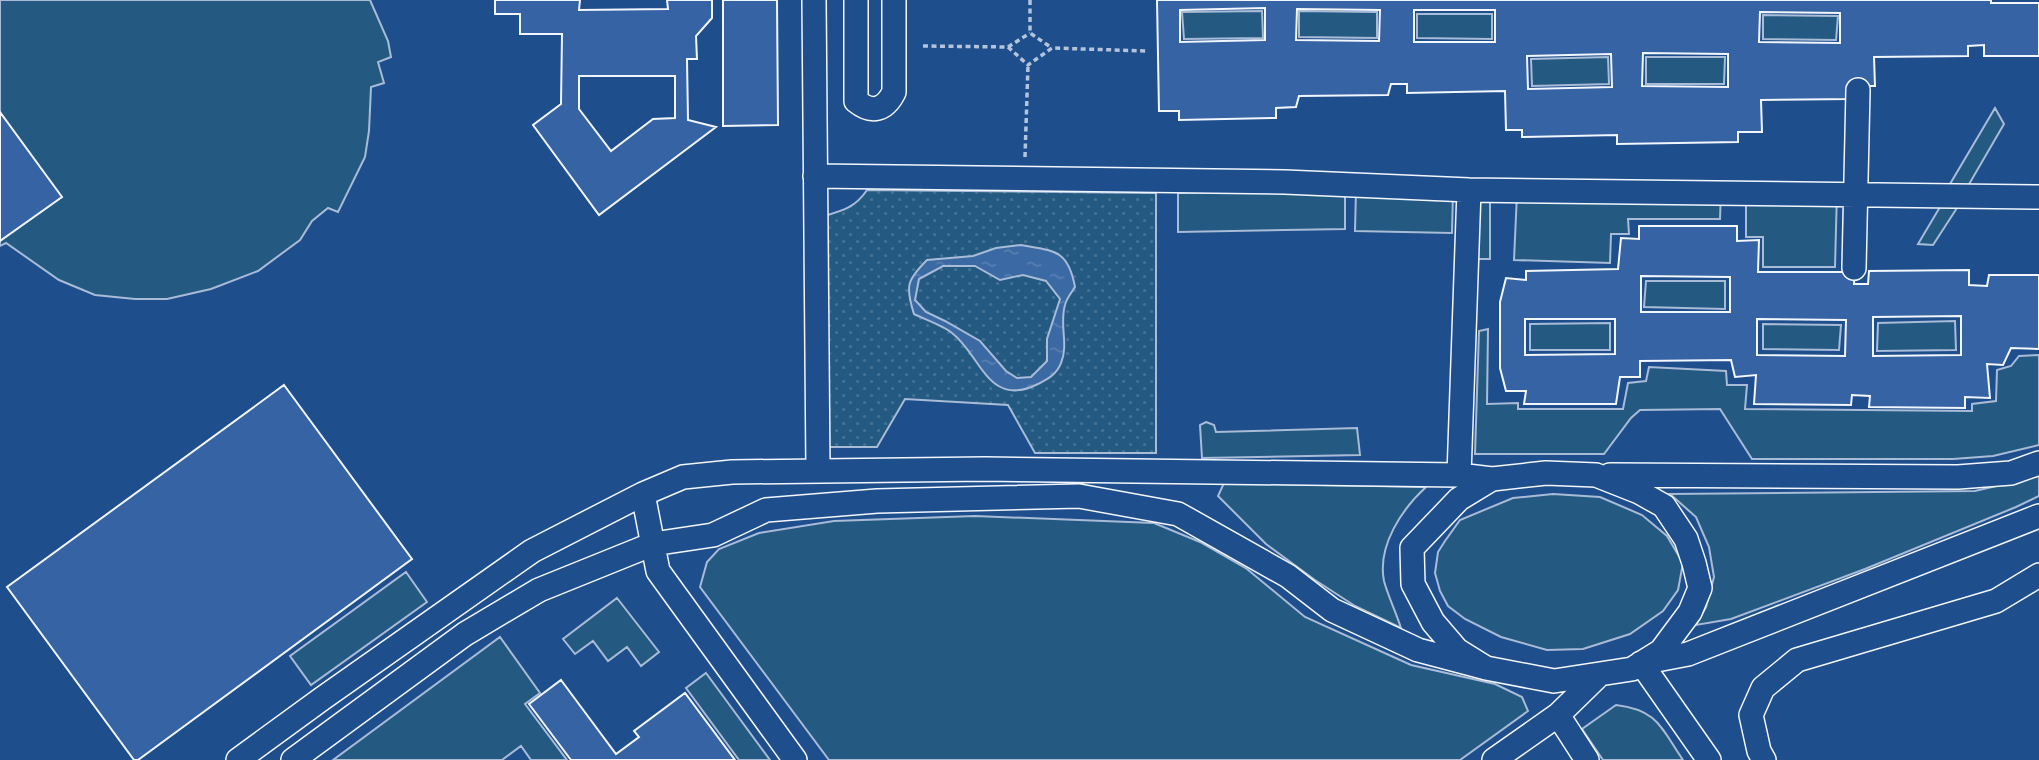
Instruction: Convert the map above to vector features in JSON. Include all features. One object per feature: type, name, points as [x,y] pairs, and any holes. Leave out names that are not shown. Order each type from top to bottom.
[{"type":"street","points":[[814,0],[818,471]]},
{"type":"street","points":[[856,0],[856,101],[864,108],[875,109],[888,103],[894,92],[894,0]]},
{"type":"street","points":[[1854,268],[1858,90]]},
{"type":"street","points":[[816,176],[1285,182],[1469,190],[2039,197]]},
{"type":"street","points":[[1459,475],[1469,190]]},
{"type":"street","points":[[238,760],[533,551],[643,494],[683,477],[732,472],[985,469],[1459,475],[1493,479],[1546,473],[1958,477],[2011,473],[2039,463]]},
{"type":"street","points":[[293,760],[465,634],[539,590],[653,544],[713,535],[766,510],[877,500],[1079,496],[1178,514],[1289,576],[1332,610],[1418,650],[1486,668],[1554,681],[1632,668],[1661,651],[1690,612],[1700,588],[1686,539],[1664,506],[1639,492],[1596,475]]},
{"type":"street","points":[[1486,668],[1457,650],[1433,622],[1413,584],[1412,548],[1459,499],[1493,479]]},
{"type":"street","points":[[643,494],[658,571],[795,760]]},
{"type":"street","points":[[1641,663],[1688,654],[2039,516]]},
{"type":"street","points":[[1764,760],[1759,751],[1751,715],[1763,688],[1797,660],[1996,601],[2039,575]]},
{"type":"street","points":[[1641,663],[1709,760]]},
{"type":"street","points":[[1494,760],[1558,715],[1600,674]]},
{"type":"street","points":[[1558,715],[1587,760]]},
{"type":"path","points":[[1030,0],[1030,33]]},
{"type":"path","points":[[923,46],[1008,47],[1030,33]]},
{"type":"path","points":[[1030,33],[1052,48],[1147,51]]},
{"type":"path","points":[[1008,47],[1028,65],[1025,178]]},
{"type":"path","points":[[1028,65],[1052,48]]},
{"type":"shaded area","points":[[0,0],[370,0],[388,41],[391,57],[378,62],[384,83],[371,87],[365,157],[338,212],[328,208],[312,221],[300,240],[258,271],[211,289],[167,299],[95,295],[59,280],[6,243],[0,246]]},
{"type":"shaded area","points":[[1262,11],[1263,38],[1184,39],[1182,12]]},
{"type":"shaded area","points":[[1299,11],[1377,12],[1377,38],[1299,37]]},
{"type":"shaded area","points":[[1417,14],[1492,14],[1492,39],[1417,38]]},
{"type":"shaded area","points":[[1763,15],[1838,16],[1836,40],[1763,39]]},
{"type":"shaded area","points":[[1608,57],[1609,84],[1532,86],[1531,59]]},
{"type":"shaded area","points":[[1646,57],[1725,57],[1724,84],[1646,84]]},
{"type":"shaded area","points":[[1995,108],[2004,124],[1968,186],[1950,184]]},
{"type":"shaded area","points":[[867,190],[1156,193],[1156,453],[1035,453],[1008,405],[905,399],[877,447],[828,447],[821,217],[853,205]]},
{"type":"shaded area","points":[[1345,190],[1345,229],[1178,232],[1178,193]]},
{"type":"shaded area","points":[[1356,190],[1453,191],[1452,233],[1355,231]]},
{"type":"shaded area","points":[[1477,191],[1490,191],[1490,259],[1477,259]]},
{"type":"shaded area","points":[[1721,191],[1720,219],[1628,219],[1629,234],[1611,234],[1610,263],[1514,260],[1517,194]]},
{"type":"shaded area","points":[[1837,191],[1835,267],[1763,267],[1763,237],[1746,237],[1746,193]]},
{"type":"shaded area","points":[[1940,207],[1957,208],[1933,245],[1918,244]]},
{"type":"shaded area","points":[[1646,281],[1725,281],[1725,309],[1644,307]]},
{"type":"shaded area","points":[[1955,321],[1956,350],[1877,351],[1878,323]]},
{"type":"shaded area","points":[[1610,323],[1610,350],[1530,350],[1530,324]]},
{"type":"shaded area","points":[[1763,324],[1841,325],[1839,350],[1763,349]]},
{"type":"shaded area","points":[[1488,329],[1487,404],[1518,403],[1518,409],[1623,409],[1628,383],[1646,381],[1649,367],[1726,371],[1727,385],[1747,385],[1745,409],[1972,411],[1972,404],[1996,401],[1997,370],[2011,366],[2019,356],[2039,355],[2039,445],[1993,456],[1953,459],[1752,459],[1720,409],[1640,410],[1604,454],[1475,454],[1479,331]]},
{"type":"shaded area","points":[[1206,422],[1214,425],[1216,432],[1357,428],[1360,455],[1202,458],[1200,425]]},
{"type":"shaded area","points":[[2039,476],[2039,496],[2016,507],[1865,569],[1731,619],[1696,625],[1706,607],[1714,577],[1709,547],[1696,517],[1670,494],[1975,491]]},
{"type":"shaded area","points":[[1224,483],[1426,487],[1400,517],[1384,555],[1384,581],[1401,628],[1355,606],[1266,544],[1218,496]]},
{"type":"shaded area","points":[[1553,494],[1600,497],[1642,515],[1667,536],[1683,563],[1678,590],[1663,611],[1630,634],[1583,649],[1547,650],[1501,637],[1465,619],[1448,606],[1435,573],[1438,552],[1460,520],[1513,498]]},
{"type":"shaded area","points":[[975,516],[1154,523],[1200,542],[1247,569],[1305,617],[1411,665],[1495,684],[1522,697],[1528,711],[1460,760],[829,760],[700,587],[707,562],[719,549],[759,533],[834,521]]},
{"type":"shaded area","points":[[406,572],[427,602],[311,685],[290,656]]},
{"type":"shaded area","points":[[617,598],[659,652],[641,666],[627,647],[608,661],[593,641],[575,654],[563,639]]},
{"type":"shaded area","points":[[500,637],[540,693],[525,704],[567,760],[531,760],[521,746],[502,760],[333,760]]},
{"type":"shaded area","points":[[706,673],[770,760],[739,760],[686,688]]},
{"type":"shaded area","points":[[1616,705],[1630,707],[1650,716],[1683,760],[1603,760],[1582,729]]},
{"type":"water","points":[[1021,245],[1058,254],[1068,265],[1075,287],[1063,312],[1064,349],[1059,367],[1045,380],[1021,390],[1008,390],[996,385],[952,333],[914,314],[909,297],[912,278],[927,260],[973,256],[996,248]],"holes":[[[943,266],[975,266],[1000,280],[1023,275],[1046,281],[1060,299],[1047,339],[1047,361],[1031,377],[1017,378],[1006,371],[980,341],[926,312],[915,300],[919,279]]]},
{"type":"building","points":[[495,0],[580,0],[579,10],[668,9],[667,0],[712,0],[712,18],[696,36],[697,59],[687,59],[688,120],[716,127],[599,215],[533,125],[561,104],[562,34],[520,34],[520,14],[495,14]],"holes":[[[579,76],[675,76],[675,118],[653,119],[611,151],[579,109]]]},
{"type":"building","points":[[723,0],[777,0],[778,125],[723,126]]},
{"type":"building","points":[[1157,0],[1991,0],[1991,3],[2039,3],[2039,56],[1984,56],[1984,45],[1968,46],[1968,56],[1874,57],[1875,86],[1851,86],[1851,99],[1761,100],[1762,132],[1738,132],[1738,142],[1617,144],[1617,135],[1522,137],[1522,130],[1506,130],[1505,91],[1407,93],[1407,84],[1391,84],[1388,95],[1299,96],[1296,107],[1276,108],[1276,118],[1179,120],[1179,111],[1159,111]],"holes":[[[1265,8],[1265,40],[1180,42],[1180,10]],[[1297,9],[1380,10],[1379,41],[1296,40]],[[1414,10],[1495,10],[1495,42],[1414,42]],[[1760,12],[1840,13],[1840,43],[1759,42]],[[1643,53],[1728,54],[1728,87],[1642,86]],[[1611,54],[1612,87],[1528,89],[1527,56]]]},
{"type":"building","points":[[0,112],[62,197],[0,241]]},
{"type":"building","points":[[1639,226],[1737,226],[1737,241],[1759,240],[1758,272],[1855,272],[1854,284],[1868,284],[1869,271],[1969,270],[1969,285],[1987,286],[1989,275],[2039,275],[2039,349],[2011,348],[2003,365],[1987,364],[1990,398],[1965,397],[1965,408],[1869,407],[1870,396],[1852,395],[1851,405],[1754,404],[1756,375],[1735,377],[1731,360],[1640,361],[1640,377],[1620,377],[1616,404],[1524,404],[1526,391],[1506,391],[1500,368],[1500,302],[1506,278],[1526,280],[1526,271],[1618,269],[1621,238],[1639,239]],"holes":[[[1641,276],[1730,277],[1730,312],[1641,312]],[[1961,316],[1961,355],[1873,356],[1873,317]],[[1525,319],[1615,319],[1615,354],[1525,355]],[[1757,319],[1846,320],[1845,356],[1757,355]]]},
{"type":"building","points":[[284,385],[412,559],[138,760],[134,760],[7,587]]},
{"type":"building","points":[[561,680],[616,754],[639,737],[634,731],[685,693],[735,760],[571,760],[529,704]]}]
